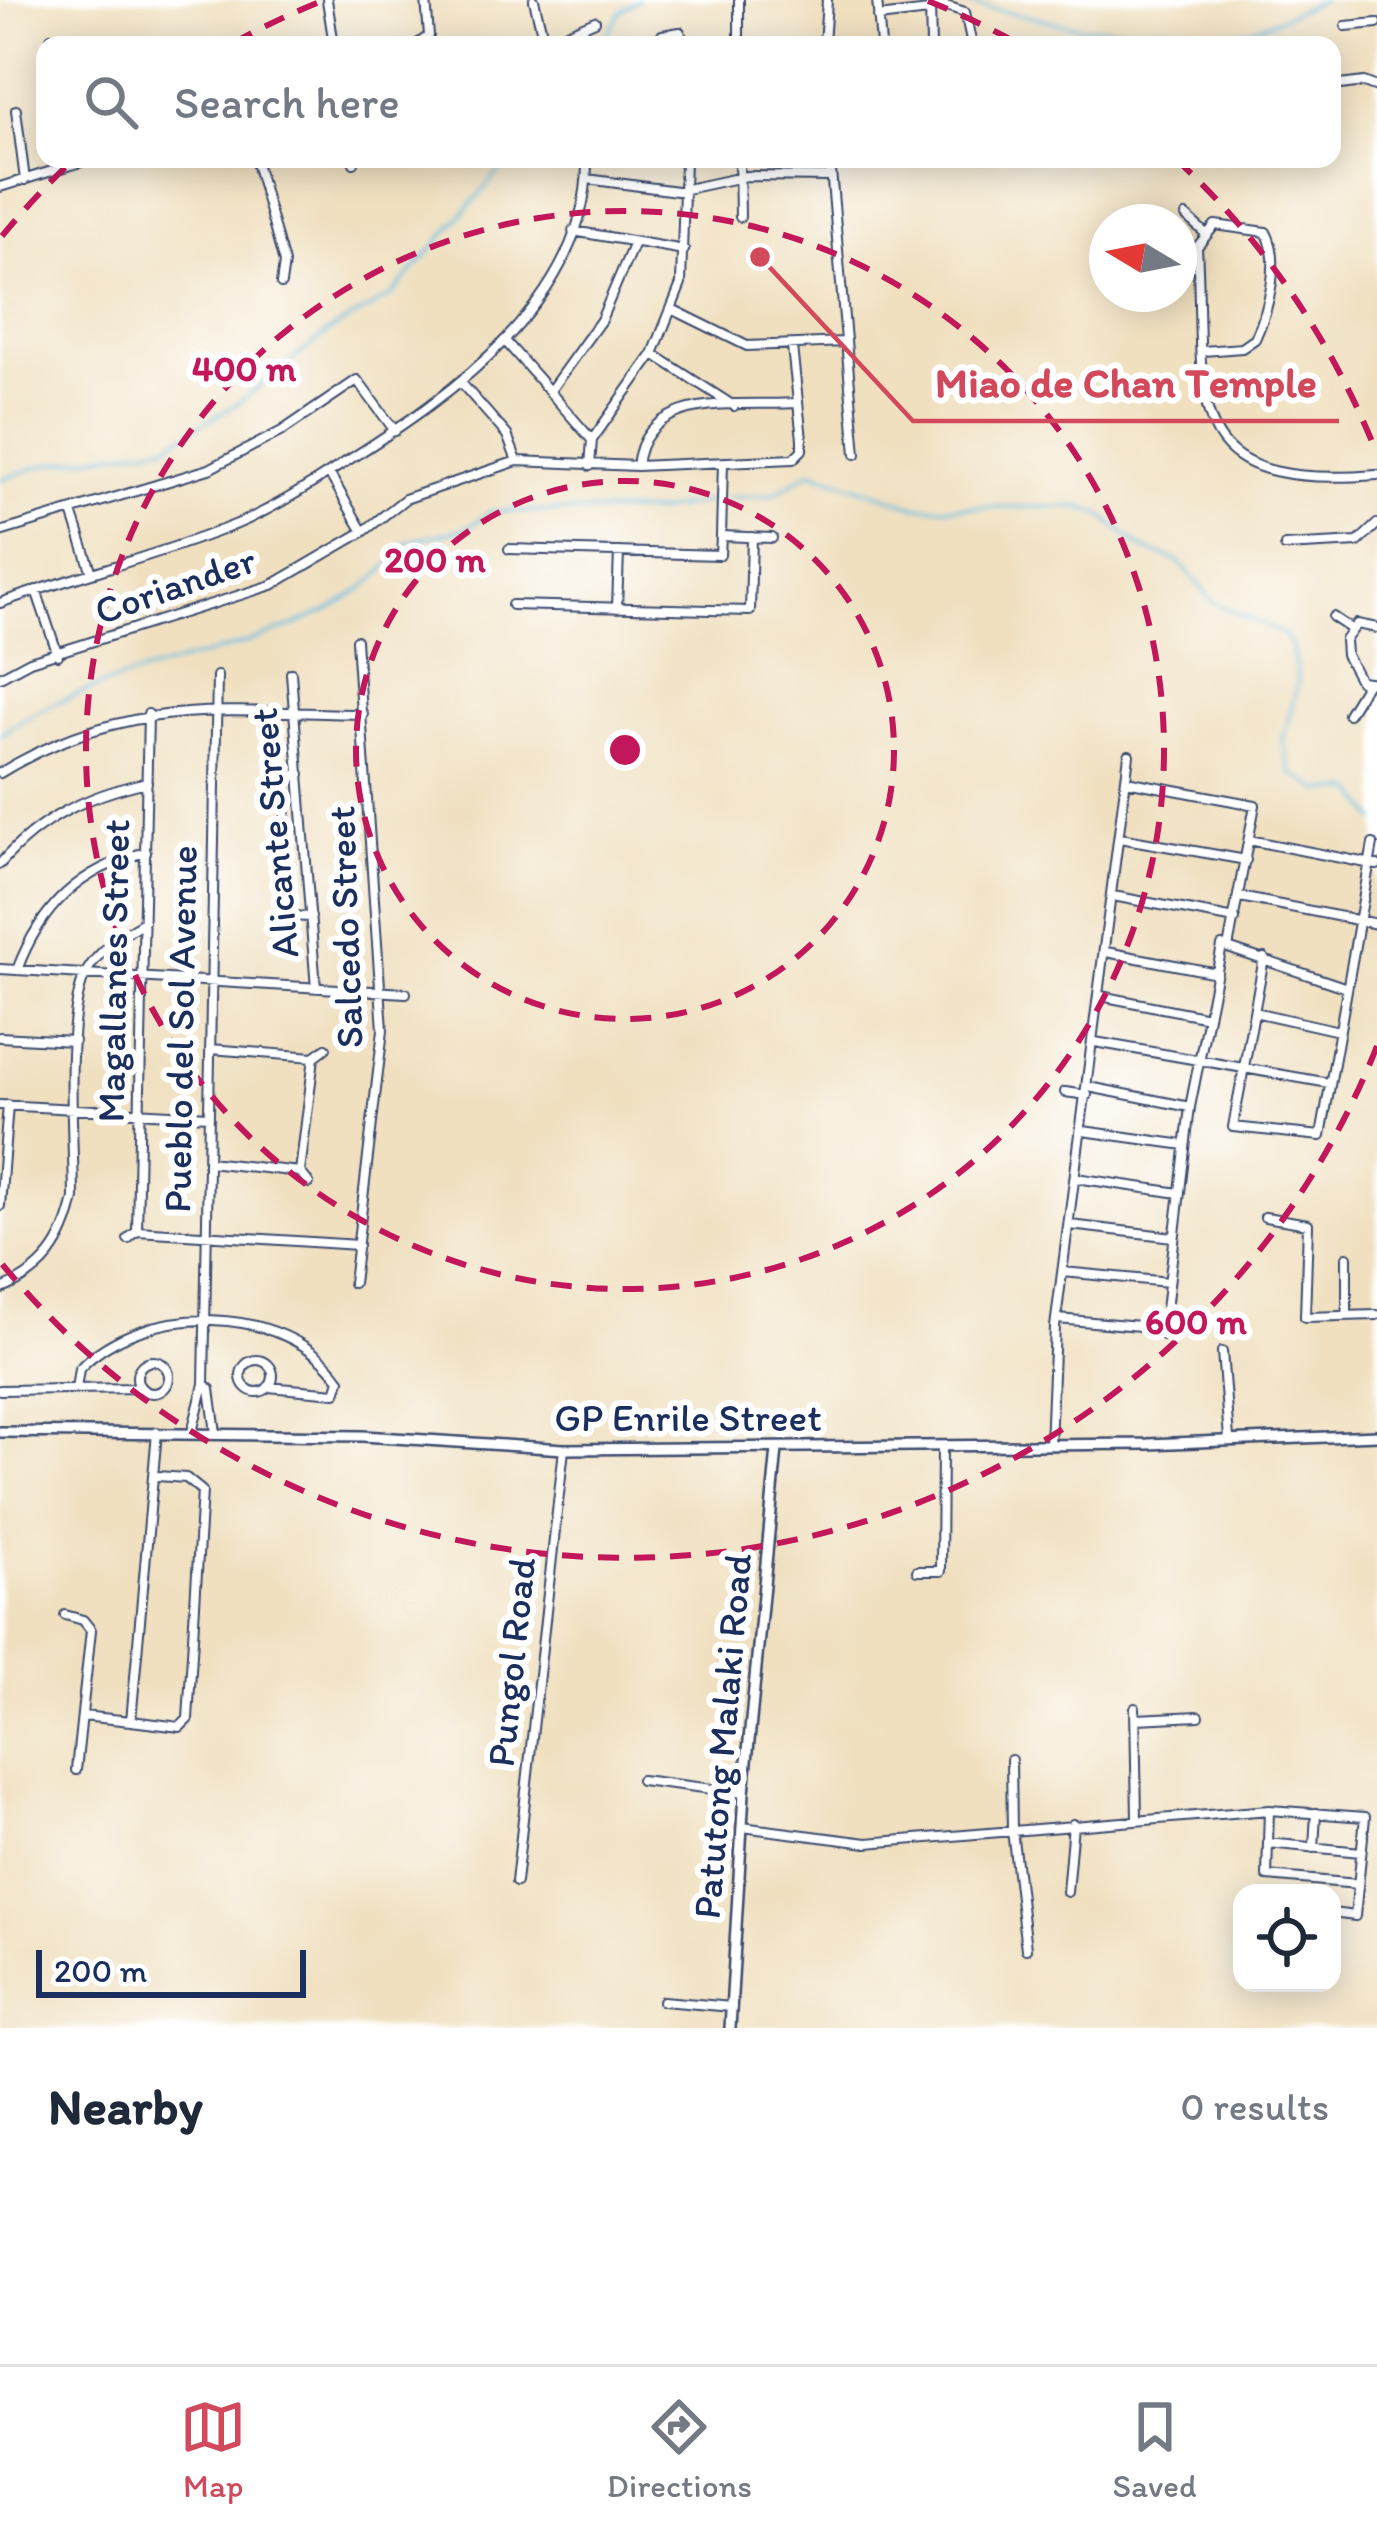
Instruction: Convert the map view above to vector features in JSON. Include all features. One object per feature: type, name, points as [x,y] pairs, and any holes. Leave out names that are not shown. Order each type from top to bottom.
[{"type":"street","points":[[327,0],[333,36]]},
{"type":"street","points":[[426,0],[430,36]]},
{"type":"street","points":[[534,0],[543,36]]},
{"type":"street","points":[[739,36],[740,0]]},
{"type":"street","points":[[825,36],[827,0]]},
{"type":"street","points":[[878,0],[879,36]]},
{"type":"street","points":[[878,17],[930,3],[965,11],[970,36]]},
{"type":"street","points":[[930,3],[931,36]]},
{"type":"street","points":[[563,36],[596,21]]},
{"type":"street","points":[[1346,26],[1377,22]]},
{"type":"street","points":[[1341,85],[1377,86]]},
{"type":"street","points":[[16,110],[25,180]]},
{"type":"street","points":[[0,187],[54,168]]},
{"type":"street","points":[[258,168],[284,263],[281,284]]},
{"type":"street","points":[[0,603],[227,528],[329,473],[462,384],[506,342],[573,231],[587,168]]},
{"type":"street","points":[[590,466],[592,440],[653,354],[672,309],[684,250],[685,168]]},
{"type":"street","points":[[739,168],[740,217]]},
{"type":"street","points":[[830,168],[856,454]]},
{"type":"street","points":[[587,179],[653,190],[739,180],[831,177]]},
{"type":"street","points":[[1203,351],[1242,348],[1256,338],[1268,299],[1272,243],[1266,232],[1251,226],[1215,225],[1204,233],[1197,248],[1204,405],[1214,433],[1229,451],[1276,471],[1377,475]]},
{"type":"street","points":[[1197,226],[1204,233]]},
{"type":"street","points":[[573,231],[684,250]]},
{"type":"street","points":[[552,388],[601,320],[633,244]]},
{"type":"street","points":[[672,309],[747,346],[845,342]]},
{"type":"street","points":[[506,342],[552,388],[592,440]]},
{"type":"street","points":[[462,384],[507,434],[518,461],[637,466],[799,456],[792,347]]},
{"type":"street","points":[[653,354],[735,407]]},
{"type":"street","points":[[0,532],[209,469],[282,431],[357,380],[395,431]]},
{"type":"street","points":[[637,466],[644,436],[667,413],[798,403]]},
{"type":"street","name":"Coriander","points":[[0,677],[30,661],[58,656],[272,585],[363,532],[405,499],[518,461]]},
{"type":"street","points":[[508,549],[720,555],[723,463]]},
{"type":"street","points":[[329,473],[363,532]]},
{"type":"street","points":[[72,512],[92,573]]},
{"type":"street","points":[[1285,546],[1369,544],[1377,524]]},
{"type":"street","points":[[721,536],[772,538]]},
{"type":"street","points":[[512,605],[750,611],[752,537]]},
{"type":"street","points":[[617,608],[619,552]]},
{"type":"street","points":[[36,590],[58,656]]},
{"type":"street","points":[[1333,617],[1351,628]]},
{"type":"street","points":[[1348,714],[1372,683],[1346,656],[1351,628],[1357,624],[1377,628]]},
{"type":"street","name":"Salcedo Street","points":[[353,1283],[379,1089],[383,992],[356,640]]},
{"type":"street","name":"Alicante Street","points":[[291,673],[316,988]]},
{"type":"street","name":"Pueblo del Sol Avenue","points":[[192,1432],[204,1384],[217,676]]},
{"type":"street","points":[[0,773],[49,743],[148,714],[216,710],[364,714]]},
{"type":"street","name":"Magallanes Street","points":[[137,1231],[148,714]]},
{"type":"street","points":[[1050,1445],[1057,1319],[1129,755]]},
{"type":"street","points":[[272,928],[284,916],[286,777],[300,774]]},
{"type":"street","points":[[1126,781],[1255,805],[1228,948]]},
{"type":"street","points":[[0,864],[34,830],[70,807],[147,782]]},
{"type":"street","points":[[1120,838],[1246,860]]},
{"type":"street","points":[[1249,840],[1373,864]]},
{"type":"street","points":[[1264,958],[1233,1126],[1322,1136],[1373,844]]},
{"type":"street","points":[[17,970],[49,907],[78,880],[112,861],[146,852]]},
{"type":"street","points":[[1113,896],[1235,919]]},
{"type":"street","points":[[1240,897],[1377,924]]},
{"type":"street","points":[[284,916],[311,916]]},
{"type":"street","points":[[0,1290],[32,1274],[68,1228],[74,1198],[74,1041],[85,974],[103,950],[144,922]]},
{"type":"street","points":[[1057,1319],[1163,1332],[1190,1108],[1222,946],[1347,988]]},
{"type":"street","points":[[1106,952],[1217,973]]},
{"type":"street","points":[[0,969],[406,993]]},
{"type":"street","points":[[1101,997],[1208,1017]]},
{"type":"street","points":[[1254,1012],[1339,1031]]},
{"type":"street","points":[[0,1036],[74,1041]]},
{"type":"street","points":[[1095,1042],[1329,1083]]},
{"type":"street","points":[[210,1049],[314,1057],[326,1048]]},
{"type":"street","points":[[300,1172],[314,1057]]},
{"type":"street","points":[[1065,1092],[1088,1091],[1190,1108]]},
{"type":"street","points":[[0,1206],[4,1105],[209,1116]]},
{"type":"street","points":[[1083,1131],[1185,1145]]},
{"type":"street","points":[[208,1162],[300,1172],[309,1183]]},
{"type":"street","points":[[1076,1178],[1179,1193]]},
{"type":"street","points":[[1265,1217],[1309,1223],[1305,1317],[1377,1315]]},
{"type":"street","points":[[1070,1225],[1174,1238]]},
{"type":"street","points":[[128,1239],[137,1231],[358,1245]]},
{"type":"street","points":[[1347,1257],[1347,1316]]},
{"type":"street","points":[[1063,1272],[1169,1282]]},
{"type":"street","points":[[76,1389],[80,1370],[117,1341],[156,1326],[205,1319],[289,1339],[340,1380],[336,1394],[268,1388],[257,1392],[245,1387],[241,1375],[246,1364],[258,1360],[269,1366],[268,1388]]},
{"type":"street","points":[[1222,1352],[1228,1438]]},
{"type":"street","points":[[0,1390],[141,1388],[153,1393],[164,1388],[165,1368],[154,1361],[142,1365],[137,1377],[141,1388]]},
{"type":"street","name":"Pueblo del Sol Avenue","points":[[204,1384],[210,1389],[216,1433]]},
{"type":"street","points":[[131,1721],[157,1476],[157,1431]]},
{"type":"street","name":"GP Enrile Street","points":[[0,1432],[192,1432],[565,1449],[1050,1445],[1377,1436]]},
{"type":"street","points":[[917,1571],[941,1571],[942,1446]]},
{"type":"street","name":"Pungol Road","points":[[516,1882],[565,1449]]},
{"type":"street","name":"Patutong Malaki Road","points":[[730,2028],[744,1792],[777,1449]]},
{"type":"street","points":[[82,1715],[180,1727],[188,1719],[202,1491],[186,1478],[157,1476]]},
{"type":"street","points":[[65,1615],[83,1620],[91,1630],[76,1770]]},
{"type":"street","points":[[1135,1708],[1137,1818]]},
{"type":"street","points":[[1136,1719],[1199,1716]]},
{"type":"street","points":[[1011,1760],[1012,1830],[1026,1949]]},
{"type":"street","points":[[641,1780],[744,1792]]},
{"type":"street","points":[[1269,1810],[1267,1876],[1358,1884]]},
{"type":"street","points":[[742,1827],[867,1843],[1269,1810],[1365,1817],[1355,1916],[1341,1914]]},
{"type":"street","points":[[1314,1848],[1316,1814]]},
{"type":"street","points":[[1067,1892],[1073,1824]]},
{"type":"street","points":[[1268,1844],[1361,1852]]},
{"type":"street","points":[[663,2001],[731,2007]]},
{"type":"waterway","points":[[606,36],[621,12],[638,0]]},
{"type":"waterway","points":[[947,0],[1086,28],[1168,28],[1199,35],[1249,31],[1323,0]]},
{"type":"waterway","points":[[0,480],[43,465],[166,445],[240,402],[328,332],[392,295],[502,168]]},
{"type":"waterway","points":[[727,498],[772,495],[812,471],[917,507],[1079,507],[1099,513],[1143,549],[1178,561],[1215,603],[1284,635],[1292,648],[1298,682],[1283,740],[1291,773],[1320,790],[1356,791],[1377,821]]},
{"type":"waterway","points":[[0,735],[46,708],[99,686],[273,634],[326,611],[372,581],[407,542],[467,528],[491,511],[658,512],[717,499]]},
{"type":"place","name":"Miao de Chan Temple","points":[[760,257]]}]
